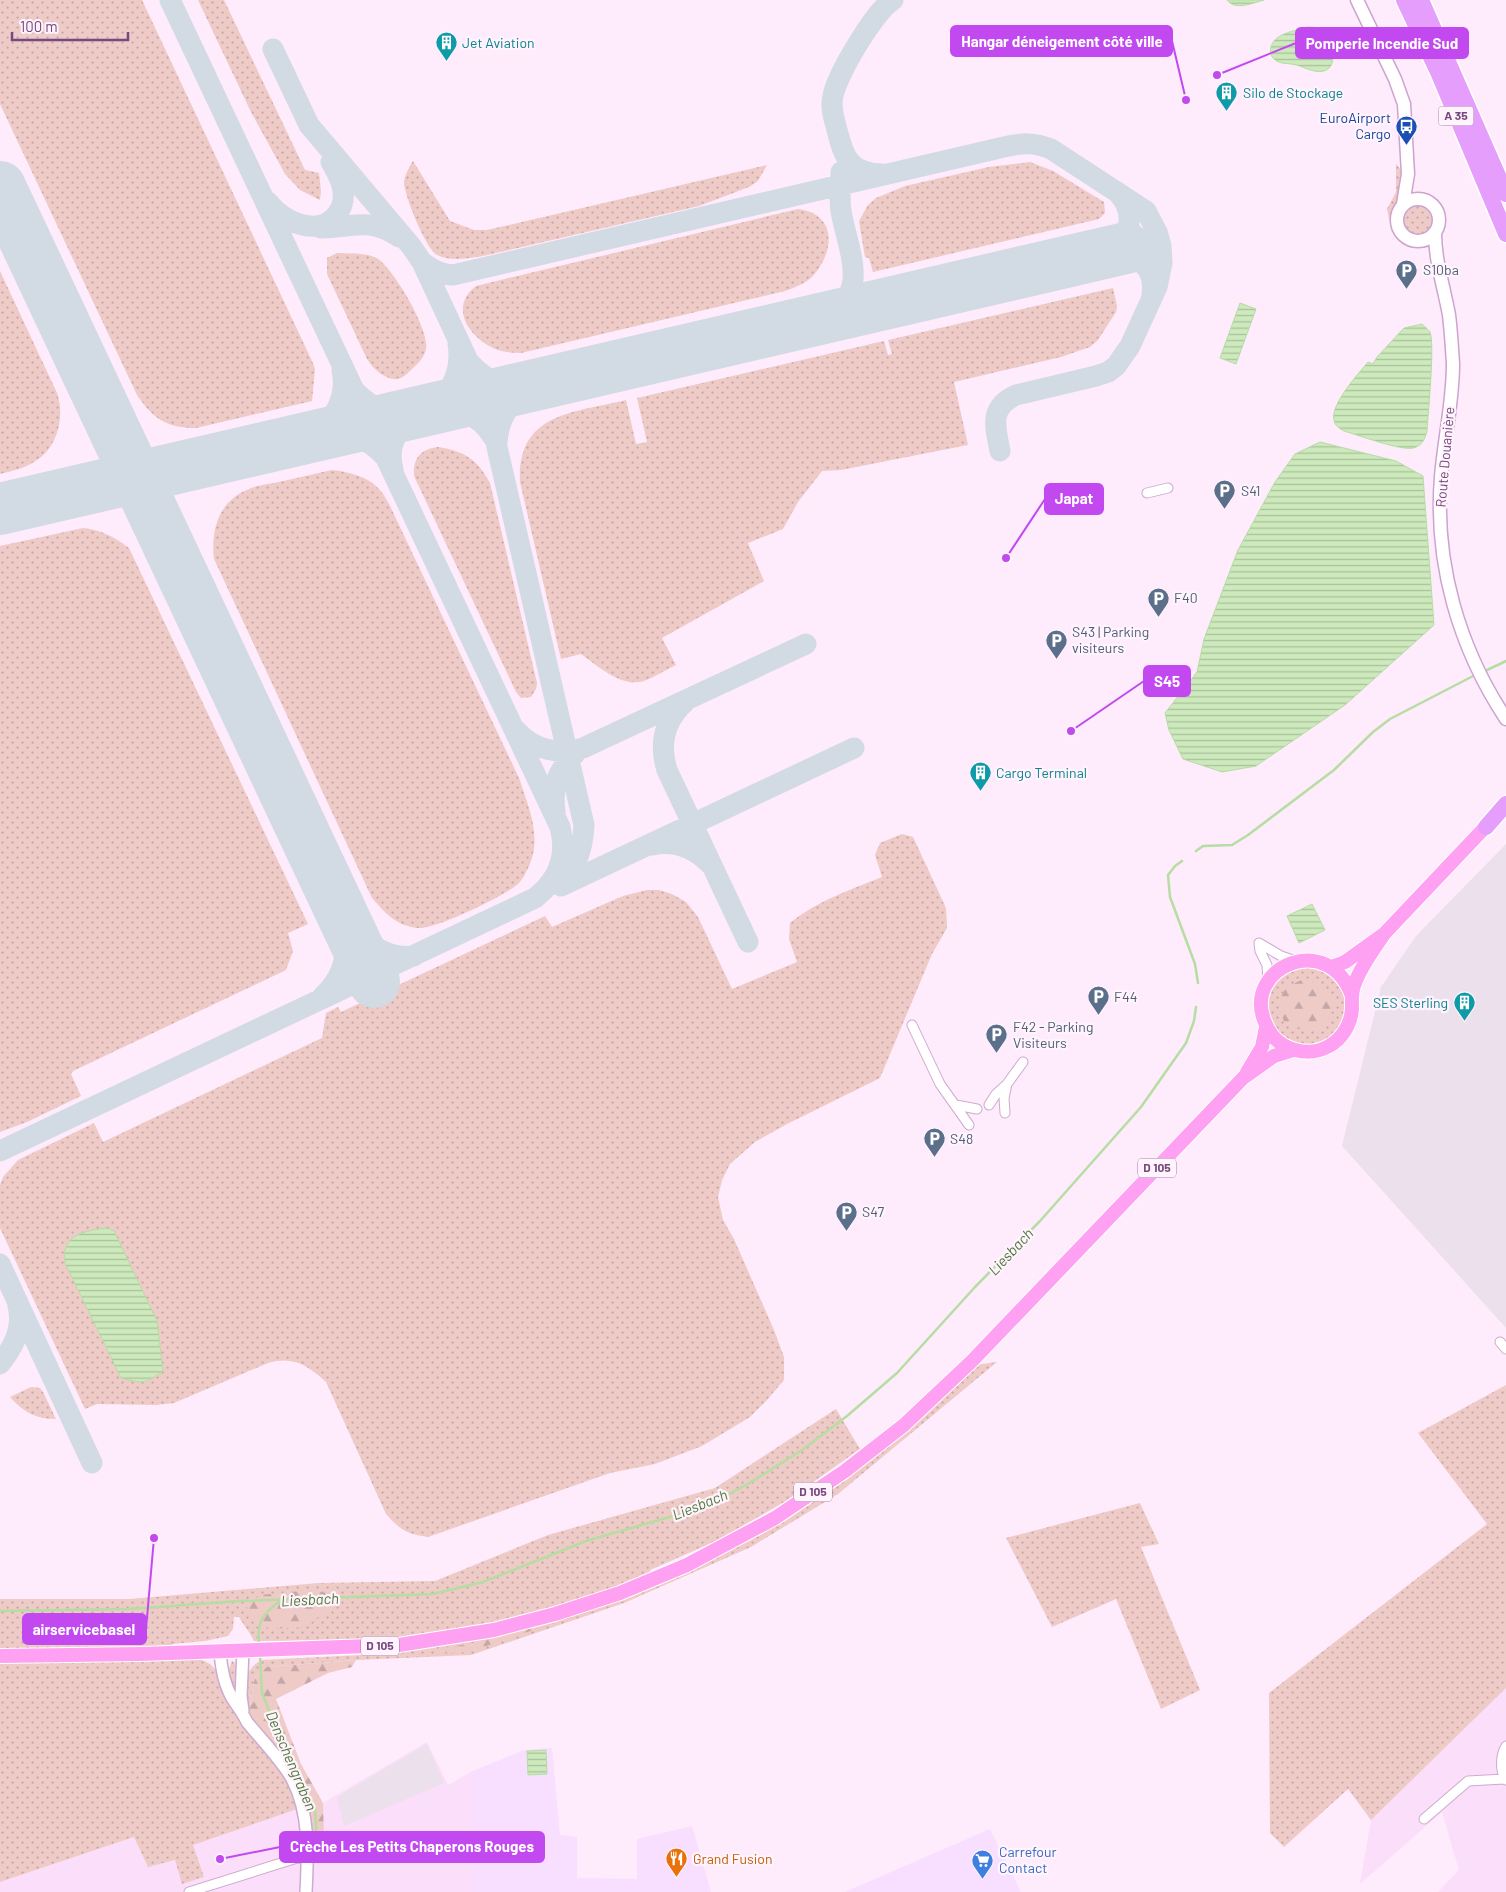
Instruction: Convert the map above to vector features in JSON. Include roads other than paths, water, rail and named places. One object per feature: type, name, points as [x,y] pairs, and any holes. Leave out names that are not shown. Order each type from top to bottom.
[{"type":"highway","name":"A 35","points":[[1404,0],[1438,72],[1506,234]]},
{"type":"highway","name":"A 35","points":[[1421,0],[1506,194]]},
{"type":"highway","points":[[1486,827],[1506,805]]},
{"type":"main road","points":[[1358,0],[1402,97],[1406,118],[1408,174],[1403,204],[1398,214],[1397,226],[1405,237],[1418,241],[1430,238],[1435,232],[1439,221],[1437,210],[1423,198],[1408,174]]},
{"type":"main road","points":[[1403,204],[1415,198],[1423,198]]},
{"type":"main road","name":"Route Douanière","points":[[1435,232],[1435,250],[1449,315],[1453,366],[1450,409],[1441,478],[1441,530],[1444,556],[1449,587],[1462,634],[1476,668],[1506,719]]},
{"type":"main road","name":"Route Douanière","points":[[1418,241],[1428,253],[1439,273]]},
{"type":"main road","points":[[1331,967],[1345,962],[1384,934],[1486,827]]},
{"type":"main road","points":[[1352,996],[1348,984],[1331,967],[1315,961],[1297,961],[1286,965],[1276,972],[1268,982],[1263,992],[1262,1016],[1266,1027],[1273,1037],[1282,1045],[1293,1050],[1317,1051],[1338,1040],[1347,1028],[1352,1011],[1352,996],[1355,982],[1384,934]]},
{"type":"main road","name":"D 105","points":[[1243,1078],[1262,1047],[1266,1027]]},
{"type":"main road","name":"D 105","points":[[0,1656],[400,1645],[463,1636],[555,1614],[620,1593],[688,1565],[775,1518],[845,1471],[904,1425],[972,1361],[1243,1078],[1274,1056],[1293,1050]]},
{"type":"street","points":[[1147,493],[1168,488]]},
{"type":"street","points":[[1268,982],[1267,965],[1260,951],[1259,943],[1281,956],[1297,961]]},
{"type":"street","points":[[912,1025],[940,1084],[969,1126]]},
{"type":"street","points":[[989,1105],[1023,1062]]},
{"type":"street","points":[[1006,1113],[1004,1098],[1007,1084]]},
{"type":"street","points":[[956,1105],[977,1109]]},
{"type":"street","points":[[253,1650],[241,1696],[243,1712],[247,1722],[291,1778],[300,1798],[305,1824],[308,1859],[306,1892]]},
{"type":"street","points":[[220,1651],[225,1680],[232,1698],[243,1712]]},
{"type":"street","points":[[1424,1819],[1468,1781],[1505,1779],[1502,1759],[1506,1746]]},
{"type":"street","points":[[188,1892],[297,1858],[308,1859]]},
{"type":"waterway","points":[[1485,671],[1506,661]]},
{"type":"waterway","points":[[1196,851],[1203,846],[1232,845],[1248,835],[1334,770],[1373,732],[1390,719],[1477,674]]},
{"type":"waterway","points":[[1182,861],[1168,875],[1170,897],[1195,964],[1198,983]]},
{"type":"waterway","name":"Liesbach","points":[[0,1611],[130,1609],[240,1601],[433,1594],[483,1582],[586,1541],[694,1510],[723,1497],[748,1484],[802,1450],[847,1416],[897,1373],[975,1287],[1040,1221],[1141,1107],[1186,1043],[1194,1021],[1196,1007]]},
{"type":"waterway","name":"Denschengraben","points":[[259,1645],[259,1630],[262,1619],[281,1600]]},
{"type":"waterway","name":"Denschengraben","points":[[260,1655],[262,1693],[287,1754],[315,1808],[317,1842]]},
{"type":"place","name":"Jet Aviation","points":[[446,62]]},
{"type":"place","name":"Pomperie Incendie Sud","points":[[1217,75]]},
{"type":"place","name":"Hangar déneigement côté ville","points":[[1186,100]]},
{"type":"place","name":"Silo de Stockage","points":[[1227,112]]},
{"type":"place","name":"EuroAirport Cargo","points":[[1407,145]]},
{"type":"place","name":"S10ba","points":[[1407,289]]},
{"type":"place","name":"S41","points":[[1225,510]]},
{"type":"place","name":"Japat","points":[[1006,558]]},
{"type":"place","name":"F40","points":[[1158,617]]},
{"type":"place","name":"S43 | Parking visiteurs","points":[[1056,659]]},
{"type":"place","name":"S45","points":[[1071,731]]},
{"type":"place","name":"Cargo Terminal","points":[[980,792]]},
{"type":"place","name":"F44","points":[[1098,1016]]},
{"type":"place","name":"SES Sterling","points":[[1464,1022]]},
{"type":"place","name":"F42 - Parking Visiteurs","points":[[997,1054]]},
{"type":"place","name":"S48","points":[[934,1158]]},
{"type":"place","name":"S47","points":[[846,1231]]},
{"type":"place","name":"airservicebasel","points":[[154,1538]]},
{"type":"place","name":"Crèche Les Petits Chaperons Rouges","points":[[220,1859]]},
{"type":"place","name":"Grand Fusion","points":[[677,1878]]},
{"type":"place","name":"Carrefour Contact","points":[[983,1879]]}]
